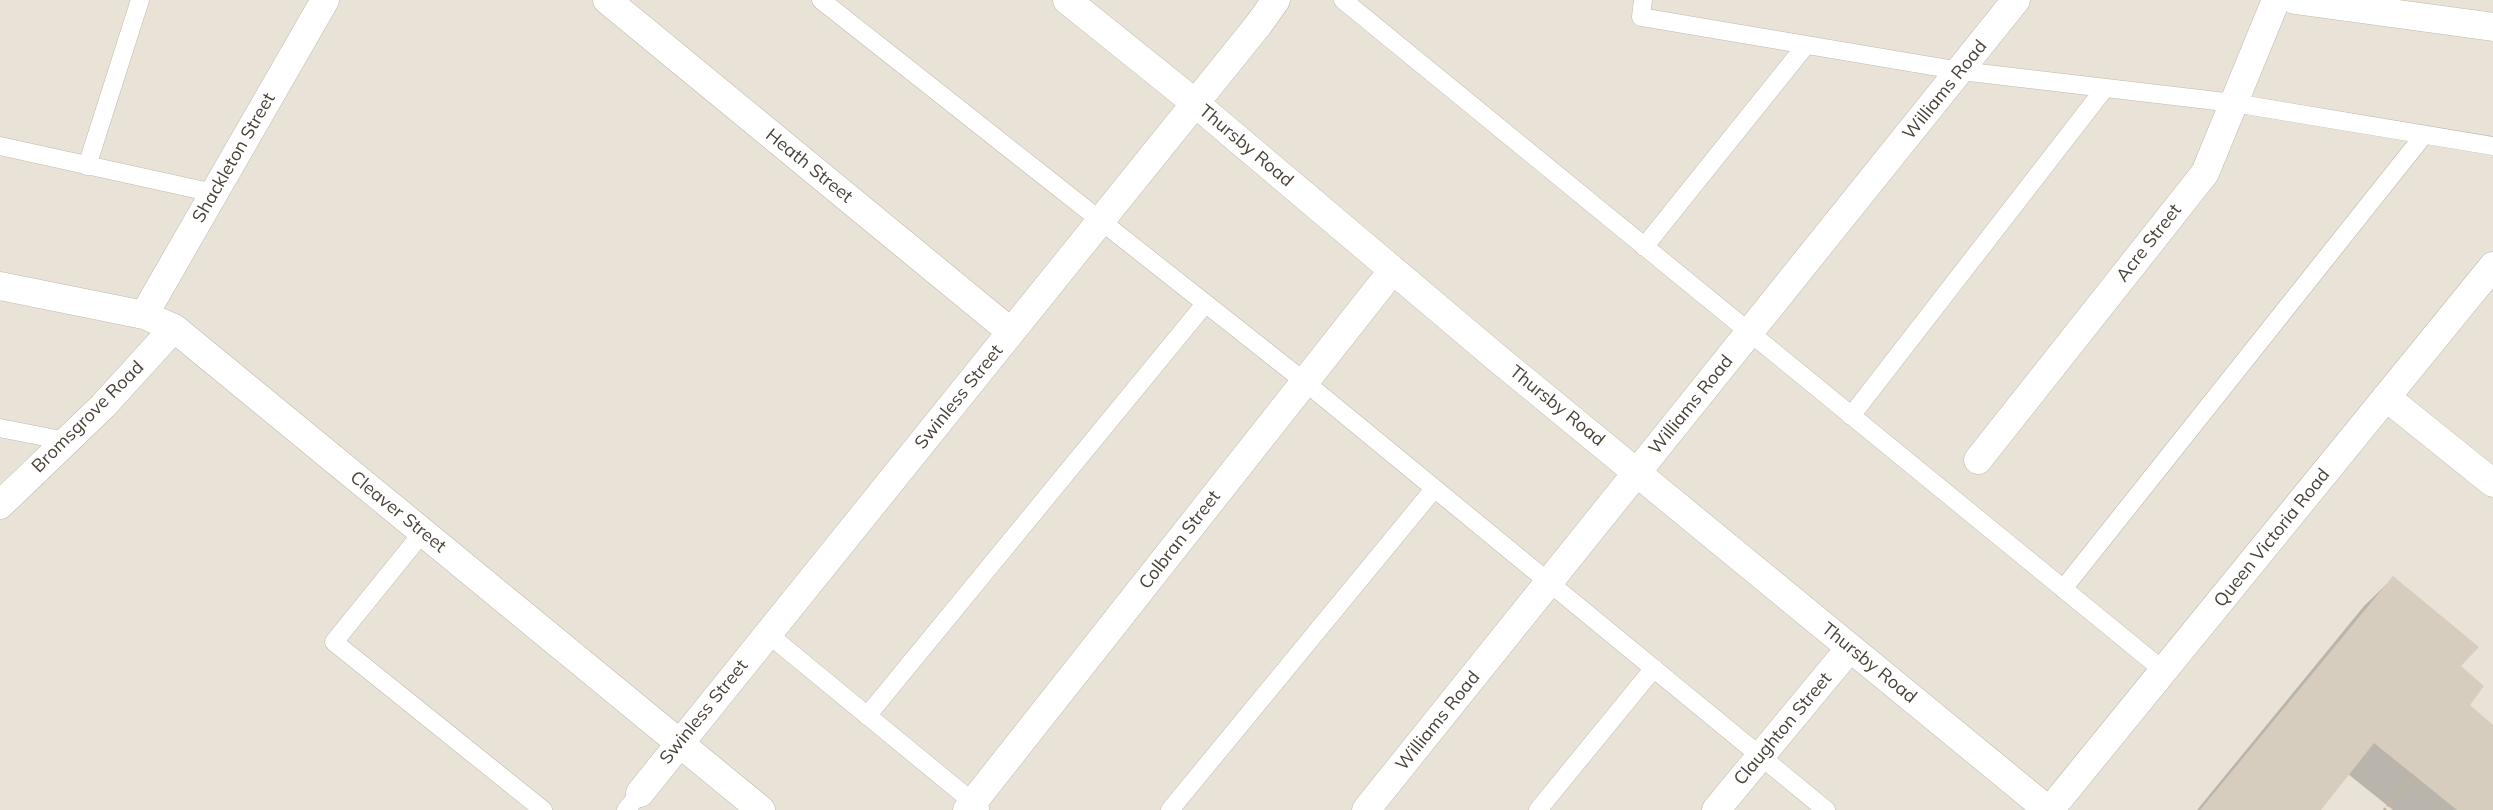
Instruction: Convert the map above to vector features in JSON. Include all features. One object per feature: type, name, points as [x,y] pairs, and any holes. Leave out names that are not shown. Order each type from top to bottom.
[{"type":"street","name":"Shackleton Street","points":[[144,315],[325,0]]},
{"type":"street","name":"Heath Street","points":[[606,0],[1011,332]]},
{"type":"street","name":"Thursby Road","points":[[1067,0],[1195,103],[1393,270],[2049,810]]},
{"type":"street","name":"Swinless Street","points":[[633,801],[1276,0]]},
{"type":"street","name":"Williams Road","points":[[1366,810],[2016,0]]},
{"type":"street","name":"Acre Street","points":[[1978,460],[2205,173],[2276,0]]},
{"type":"street","points":[[2295,0],[2493,27]]},
{"type":"street","name":"Queen Victoria Road","points":[[2049,810],[2493,266]]},
{"type":"street","name":"Colbran Street","points":[[974,808],[1393,270]]},
{"type":"street","name":"Cleaver Street","points":[[0,286],[144,315],[174,328],[761,810]]},
{"type":"street","name":"Bromsgrove Road","points":[[0,505],[103,406],[174,328]]},
{"type":"street","points":[[2386,397],[2493,483]]},
{"type":"street","name":"Claughton Street","points":[[1716,810],[1850,648]]},
{"type":"lane","points":[[87,166],[140,0]]},
{"type":"lane","points":[[821,0],[1305,382],[1826,810]]},
{"type":"lane","points":[[1343,0],[2164,670]]},
{"type":"lane","points":[[1643,0],[1640,17],[1960,71],[2234,104],[2493,146]]},
{"type":"lane","points":[[1644,247],[1806,45]]},
{"type":"lane","points":[[1851,416],[2104,88]]},
{"type":"lane","points":[[2063,588],[2424,135]]},
{"type":"lane","points":[[0,146],[214,193]]},
{"type":"lane","points":[[867,716],[1205,304]]},
{"type":"lane","points":[[0,428],[66,441]]},
{"type":"lane","points":[[1170,810],[1434,489]]},
{"type":"lane","points":[[423,532],[334,642],[543,810]]},
{"type":"lane","points":[[768,634],[974,808]]},
{"type":"lane","points":[[1538,810],[1654,668]]},
{"type":"path","points":[[2384,810],[2414,775]]},
{"type":"shaded area","points":[[0,0],[2493,0],[2493,810],[0,810]]},
{"type":"building","points":[[2393,576],[2479,647],[2461,666],[2484,686],[2470,705],[2493,725],[2493,810],[2457,810],[2374,743],[2321,810],[2200,810]]}]
